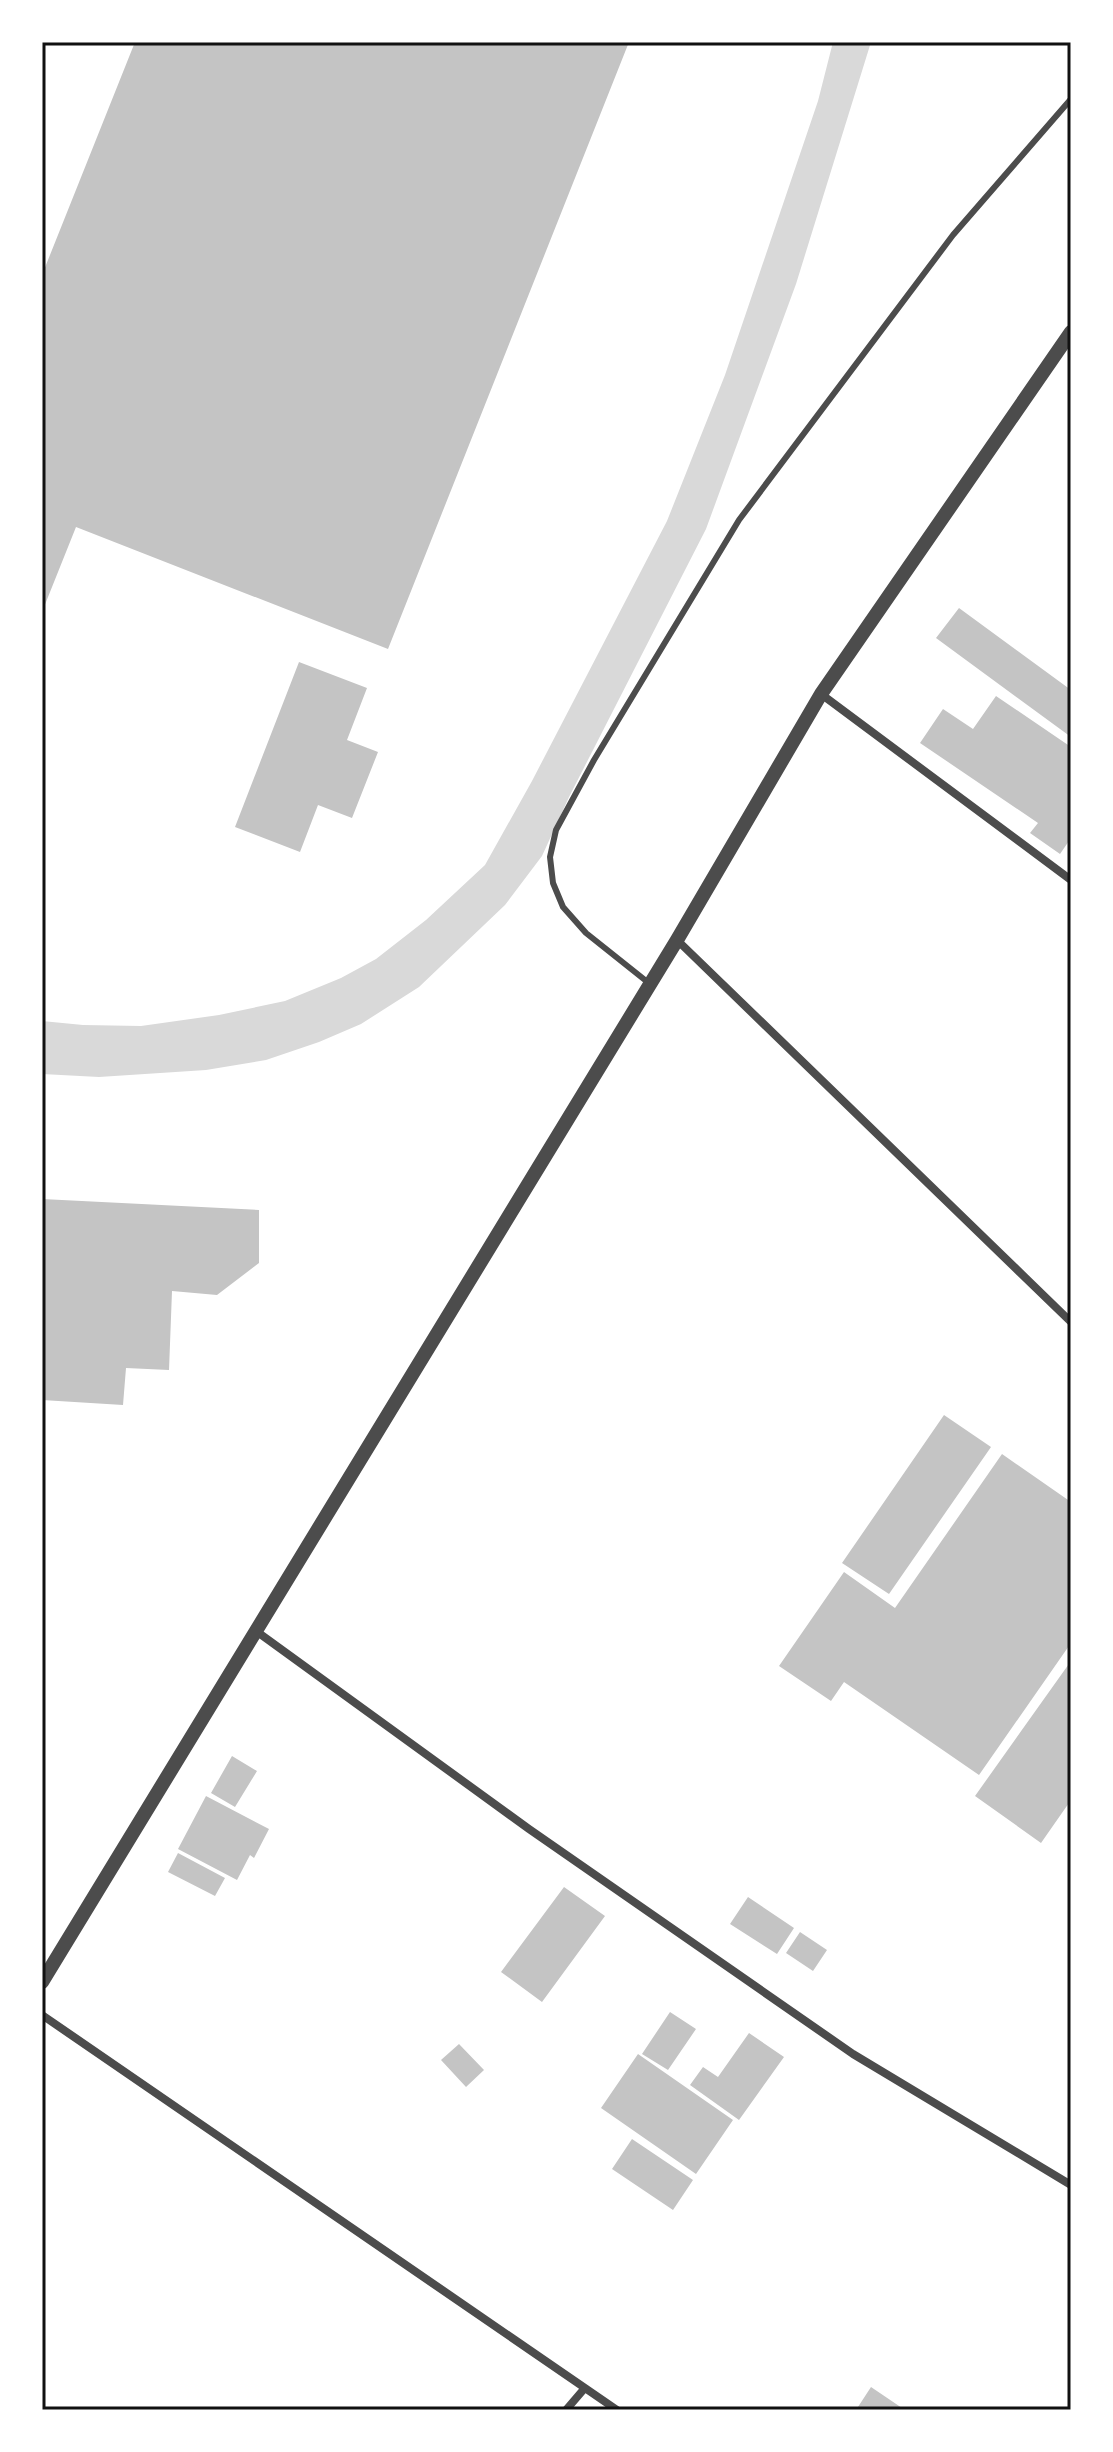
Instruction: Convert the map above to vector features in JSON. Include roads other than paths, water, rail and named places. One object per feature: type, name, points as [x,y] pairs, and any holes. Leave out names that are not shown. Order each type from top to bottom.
[{"type":"street","points":[[42,1982],[677,940],[821,694],[1071,332]]},
{"type":"street","points":[[821,694],[1071,880]]},
{"type":"street","points":[[677,940],[1071,1322]]},
{"type":"street","points":[[256,1631],[529,1829],[853,2054],[1071,2185]]},
{"type":"street","points":[[42,2015],[617,2410]]},
{"type":"street","points":[[566,2410],[584,2389]]},
{"type":"lane","points":[[650,984],[586,933],[563,907],[553,883],[550,857],[556,830],[594,760],[739,520],[953,235],[1071,99]]}]
